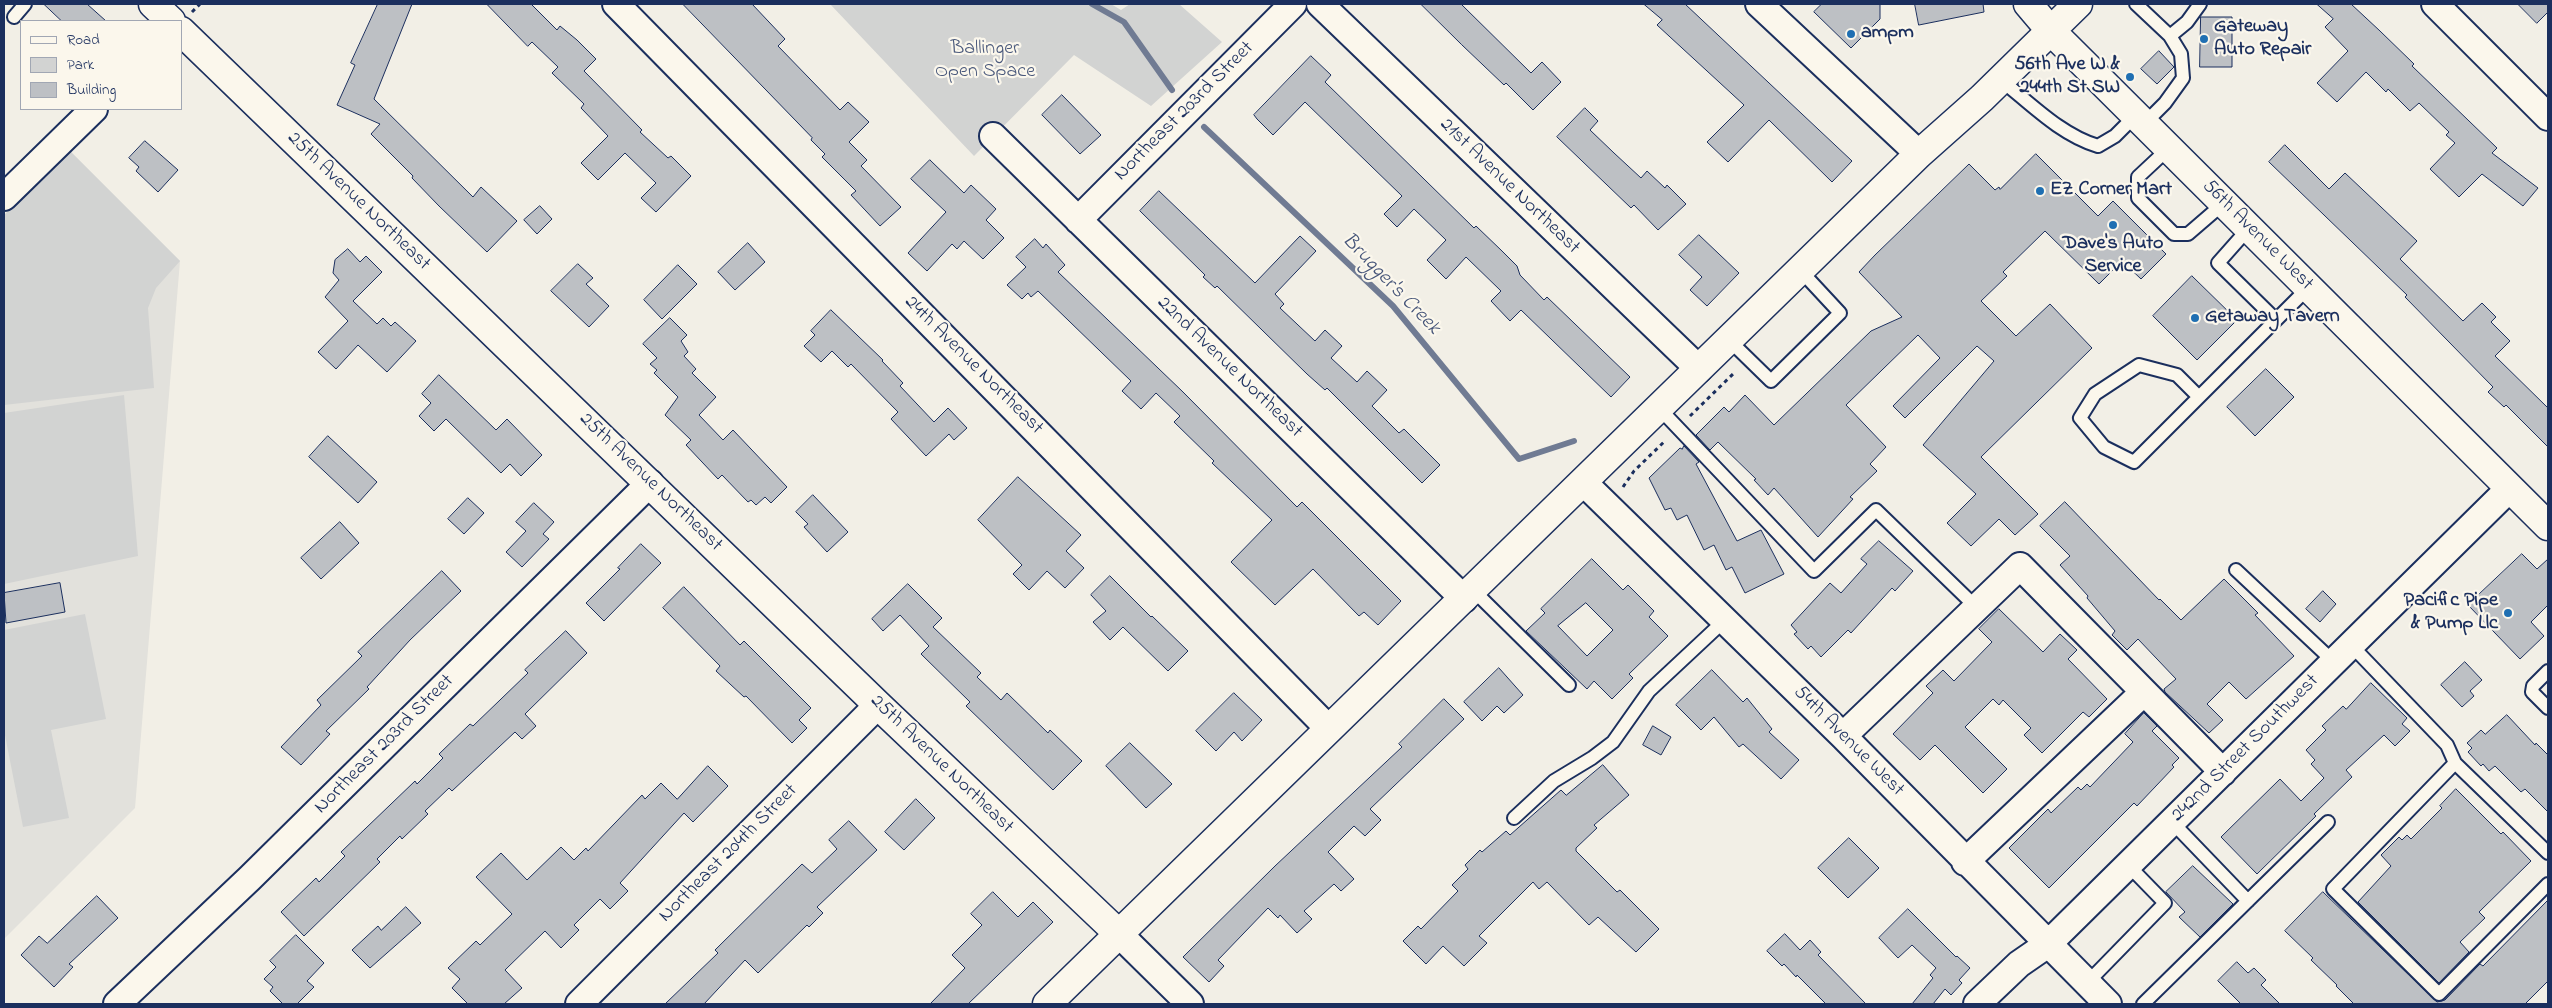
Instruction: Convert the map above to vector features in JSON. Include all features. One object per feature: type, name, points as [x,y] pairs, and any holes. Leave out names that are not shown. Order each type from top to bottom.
[{"type":"main road","points":[[153,4],[170,20]]},
{"type":"main road","name":"56th Avenue West","points":[[2028,4],[2050,30],[2548,526]]},
{"type":"main road","points":[[1047,1004],[1584,483],[1919,154],[2000,80],[2078,4]]},
{"type":"main road","name":"25th Avenue Northeast","points":[[182,32],[878,705],[1119,934]]},
{"type":"street","name":"24th Avenue Northeast","points":[[616,4],[1329,729]]},
{"type":"street","name":"Northeast 203rd Street","points":[[1078,220],[1293,4]]},
{"type":"street","name":"21st Avenue Northeast","points":[[1320,4],[1699,370]]},
{"type":"street","points":[[1759,4],[1919,154]]},
{"type":"street","points":[[2435,4],[2548,117]]},
{"type":"street","points":[[4,197],[93,110]]},
{"type":"street","name":"22nd Avenue Northeast","points":[[993,136],[1078,220],[1469,594]]},
{"type":"street","name":"Northeast 203rd Street","points":[[117,1004],[231,896],[650,483]]},
{"type":"street","name":"54th Avenue West","points":[[1584,483],[1843,736],[1965,862],[2108,1004]]},
{"type":"street","name":"242nd Street Southwest","points":[[1977,1004],[2018,964],[2048,944],[2510,488]]},
{"type":"street","points":[[1843,736],[2020,566],[2223,772]]},
{"type":"street","points":[[1965,862],[2144,692]]},
{"type":"street","name":"Northeast 204th Street","points":[[580,1004],[878,705]]},
{"type":"street","points":[[1119,934],[1190,1004]]},
{"type":"lane","points":[[14,18],[25,4]]},
{"type":"lane","points":[[2000,80],[2057,125],[2082,142],[2098,146],[2165,103],[2184,78],[2181,54],[2170,36],[2136,4]]},
{"type":"lane","points":[[2170,36],[2187,22],[2200,4]]},
{"type":"lane","points":[[2169,148],[2138,177],[2138,198],[2174,234],[2188,234],[2224,203]]},
{"type":"lane","points":[[2249,228],[2218,263],[2276,320]]},
{"type":"lane","points":[[1729,340],[1770,381],[1840,313],[1801,271]]},
{"type":"lane","points":[[2199,397],[2176,375],[2139,364],[2095,394],[2080,418],[2104,447],[2134,462],[2199,397],[2276,320],[2308,287]]},
{"type":"lane","points":[[1659,408],[1814,571],[1876,510],[1977,608]]},
{"type":"lane","points":[[2236,570],[2342,654],[2447,745],[2456,763],[2548,853]]},
{"type":"lane","points":[[1469,594],[1568,685]]},
{"type":"lane","points":[[1514,818],[1554,781],[1592,758],[1613,742],[1649,691],[1725,620]]},
{"type":"lane","points":[[2548,671],[2533,686],[2532,692],[2548,708]]},
{"type":"lane","points":[[2456,763],[2333,888],[2439,994],[2548,884]]},
{"type":"lane","points":[[2172,822],[2248,901]]},
{"type":"lane","points":[[2143,1004],[2328,822]]},
{"type":"lane","points":[[2087,983],[2166,903],[2128,865]]},
{"type":"shaded area","points":[[69,150],[180,261],[135,808],[4,939],[4,216]]},
{"type":"green space","name":"Ballinger Open Space","points":[[830,4],[1111,4],[1121,10],[1130,4],[1179,4],[1222,42],[1151,106],[1074,55],[974,156]]},
{"type":"green space","points":[[69,150],[180,261],[156,288],[148,308],[154,388],[4,405],[4,215]]},
{"type":"green space","points":[[124,395],[138,556],[4,584],[4,413]]},
{"type":"green space","points":[[85,614],[106,719],[51,730],[69,818],[23,827],[4,730],[4,630]]},
{"type":"building","points":[[44,4],[87,4],[105,20],[61,20]]},
{"type":"building","points":[[378,4],[412,4],[374,99],[473,197],[481,187],[517,221],[487,252],[439,206],[412,178],[413,176],[371,134],[380,124],[337,105],[355,65],[351,63]]},
{"type":"building","points":[[487,4],[531,4],[557,30],[560,26],[596,59],[584,71],[642,130],[640,132],[668,158],[671,156],[691,176],[656,212],[641,198],[656,183],[625,153],[598,180],[581,163],[608,136],[581,108],[584,104],[552,73],[558,67],[532,42],[528,46]]},
{"type":"building","points":[[683,4],[752,4],[785,39],[778,46],[840,110],[848,102],[869,122],[849,142],[867,160],[861,166],[901,207],[880,226],[851,195],[856,191],[822,157],[825,154],[811,140],[812,138]]},
{"type":"building","points":[[1421,4],[1461,4],[1531,73],[1542,62],[1561,82],[1533,110],[1506,83],[1504,85]]},
{"type":"building","points":[[1644,4],[1685,4],[1852,161],[1832,182],[1769,120],[1728,162],[1707,142],[1744,105],[1657,25],[1662,20]]},
{"type":"building","name":"ampm","points":[[1822,4],[1880,4],[1880,19],[1851,48],[1814,12]]},
{"type":"building","points":[[1915,4],[1983,4],[1984,12],[1919,25]]},
{"type":"building","points":[[2317,4],[2351,4],[2414,64],[2412,66],[2497,148],[2492,153],[2538,188],[2523,206],[2482,174],[2459,197],[2430,169],[2455,143],[2446,135],[2449,132],[2419,103],[2410,111],[2388,89],[2386,92],[2366,72],[2337,102],[2317,83],[2348,51],[2325,27],[2333,19]]},
{"type":"building","points":[[2518,4],[2548,4],[2548,12],[2537,23]]},
{"type":"building","points":[[2201,17],[2232,17],[2232,67],[2200,67]]},
{"type":"building","points":[[2159,51],[2174,67],[2157,84],[2141,69]]},
{"type":"building","points":[[1311,56],[1331,75],[1325,82],[1474,228],[1476,226],[1502,251],[1517,266],[1520,275],[1544,300],[1547,297],[1630,377],[1611,397],[1521,310],[1510,321],[1491,301],[1501,291],[1466,257],[1446,279],[1427,260],[1446,240],[1414,209],[1397,227],[1384,214],[1402,196],[1305,102],[1273,135],[1257,119],[1254,115]]},
{"type":"building","points":[[1062,95],[1101,135],[1080,154],[1042,115]]},
{"type":"building","points":[[1585,108],[1598,121],[1590,130],[1614,153],[1641,178],[1647,171],[1665,188],[1667,185],[1686,204],[1658,230],[1634,205],[1631,208],[1557,137]]},
{"type":"building","points":[[145,141],[178,170],[158,192],[136,171],[139,167],[129,158]]},
{"type":"building","points":[[2285,145],[2329,189],[2345,173],[2417,241],[2400,259],[2463,321],[2482,303],[2496,317],[2491,322],[2510,341],[2495,356],[2548,408],[2548,447],[2506,405],[2504,407],[2488,392],[2493,387],[2405,297],[2407,295],[2269,162]]},
{"type":"building","points":[[2036,154],[2098,216],[2113,201],[2166,254],[2141,279],[2122,261],[2099,284],[2045,231],[2003,272],[2007,276],[1981,301],[2016,336],[2050,304],[2092,348],[1981,457],[2038,514],[2015,535],[1999,519],[1971,546],[1947,523],[1976,494],[1923,445],[1994,361],[1977,346],[1905,418],[1893,406],[1940,358],[1918,335],[1846,405],[1886,447],[1870,464],[1877,471],[1850,497],[1853,499],[1818,537],[1774,488],[1768,495],[1754,480],[1756,479],[1718,442],[1710,450],[1696,435],[1724,407],[1729,412],[1745,395],[1774,425],[1871,331],[1902,317],[1859,272],[1875,255],[1969,164],[1995,190],[1999,187],[2000,189]]},
{"type":"building","points":[[930,160],[964,193],[971,185],[996,209],[986,220],[1004,238],[983,259],[964,241],[957,249],[952,244],[927,271],[908,253],[946,212],[911,179]]},
{"type":"building","points":[[1159,191],[1255,283],[1300,236],[1316,251],[1275,294],[1284,304],[1280,308],[1315,341],[1325,330],[1342,346],[1331,358],[1357,382],[1367,371],[1387,390],[1372,406],[1399,433],[1404,429],[1440,465],[1422,483],[1327,388],[1325,390],[1307,374],[1217,286],[1215,288],[1203,277],[1205,275],[1140,211]]},
{"type":"building","points":[[540,206],[552,219],[537,234],[524,220]]},
{"type":"building","points":[[1699,235],[1739,273],[1707,306],[1690,290],[1702,277],[1679,255]]},
{"type":"building","points":[[1035,239],[1043,248],[1046,244],[1065,265],[1058,272],[1183,392],[1297,507],[1302,502],[1401,601],[1378,625],[1364,612],[1359,616],[1313,569],[1275,605],[1231,562],[1272,520],[1212,463],[1214,461],[1174,422],[1180,416],[1156,393],[1141,409],[1122,391],[1131,381],[1038,291],[1031,297],[1028,293],[1022,299],[1007,285],[1026,267],[1016,257]]},
{"type":"building","points":[[748,243],[765,262],[735,290],[718,272]]},
{"type":"building","points":[[348,249],[360,262],[366,256],[382,272],[353,301],[377,324],[383,318],[391,326],[395,322],[416,341],[387,372],[358,345],[336,369],[318,352],[348,321],[325,297],[339,280],[333,273],[335,260]]},
{"type":"building","points":[[578,264],[593,278],[586,284],[609,306],[589,327],[551,291]]},
{"type":"building","points":[[678,265],[697,284],[662,319],[644,300]]},
{"type":"building","name":"Getaway Tavern","points":[[2192,276],[2237,320],[2197,360],[2153,316]]},
{"type":"building","points":[[831,310],[883,360],[903,383],[900,386],[934,422],[948,408],[967,428],[954,440],[949,434],[926,456],[891,419],[898,412],[851,364],[848,367],[832,351],[821,362],[804,346],[815,335],[811,331]]},
{"type":"building","points":[[670,318],[687,335],[681,341],[688,352],[684,356],[696,369],[692,373],[716,397],[699,415],[723,440],[733,430],[787,487],[771,503],[765,497],[756,505],[751,500],[748,502],[722,475],[718,479],[686,445],[691,440],[665,415],[678,397],[654,373],[657,370],[650,364],[657,358],[643,344]]},
{"type":"building","points":[[2266,369],[2294,397],[2255,436],[2227,407]]},
{"type":"building","points":[[439,375],[496,430],[507,419],[542,455],[521,476],[510,464],[501,473],[446,419],[434,431],[419,416],[431,403],[422,394]]},
{"type":"building","points":[[328,436],[377,482],[358,503],[309,457]]},
{"type":"building","points":[[1684,446],[1699,462],[1696,464],[1737,541],[1761,530],[1784,574],[1745,593],[1732,567],[1726,570],[1714,545],[1704,550],[1687,515],[1677,520],[1671,508],[1665,510],[1649,478]]},
{"type":"building","points":[[1018,477],[1081,535],[1066,551],[1084,568],[1065,588],[1047,571],[1029,590],[1013,574],[1022,565],[978,520]]},
{"type":"building","points":[[813,495],[848,532],[827,552],[804,527],[808,524],[796,512]]},
{"type":"building","points":[[468,498],[484,513],[464,534],[448,519]]},
{"type":"building","points":[[2065,502],[2159,600],[2181,620],[2224,579],[2258,613],[2255,615],[2294,656],[2246,699],[2229,682],[2207,704],[2223,720],[2209,733],[2165,692],[2164,689],[2176,679],[2138,639],[2127,650],[2112,635],[2115,631],[2087,598],[2088,596],[2060,565],[2070,556],[2040,526]]},
{"type":"building","points":[[534,503],[554,522],[543,534],[549,539],[522,567],[506,552],[526,531],[516,522]]},
{"type":"building","points":[[340,522],[359,543],[321,579],[301,558]]},
{"type":"building","points":[[1879,541],[1913,571],[1895,591],[1892,588],[1851,633],[1848,630],[1821,657],[1811,646],[1808,649],[1794,634],[1797,632],[1791,625],[1830,583],[1841,593],[1867,564],[1861,559]]},
{"type":"building","points":[[641,544],[661,563],[604,621],[586,603],[620,569],[618,568]]},
{"type":"building","name":"Pacific Pipe & Pump Llc","points":[[2522,554],[2537,569],[2548,559],[2548,605],[2531,622],[2544,636],[2520,659],[2468,605]]},
{"type":"building","points":[[1592,559],[1623,590],[1628,585],[1654,611],[1649,617],[1668,636],[1629,674],[1633,678],[1612,699],[1594,681],[1587,689],[1526,631],[1545,613],[1541,609]],"holes":[[[1586,603],[1613,630],[1587,656],[1558,626]]]},
{"type":"building","points":[[442,571],[461,591],[410,640],[367,687],[369,689],[326,731],[330,734],[301,765],[281,747],[321,705],[317,700],[362,656],[358,652]]},
{"type":"building","points":[[1110,576],[1188,651],[1168,671],[1123,627],[1110,640],[1093,622],[1106,611],[1091,595]]},
{"type":"building","points":[[60,583],[65,612],[6,623],[4,593]]},
{"type":"building","points":[[908,584],[942,618],[933,627],[981,673],[977,677],[1001,700],[1007,693],[1048,733],[1050,730],[1082,761],[1053,790],[966,706],[970,702],[921,654],[929,646],[900,615],[883,631],[872,619]]},
{"type":"building","points":[[684,587],[740,645],[744,641],[811,708],[799,720],[807,728],[792,743],[746,696],[744,697],[716,671],[720,666],[663,608]]},
{"type":"building","points":[[2323,591],[2336,604],[2320,622],[2306,609]]},
{"type":"building","points":[[1999,609],[2043,652],[2060,634],[2077,650],[2068,659],[2107,699],[2089,717],[2083,712],[2042,753],[2024,735],[2031,728],[2003,700],[1999,705],[1993,699],[1965,727],[2007,769],[1983,793],[1935,745],[1920,760],[1893,734],[1933,693],[1926,686],[1943,670],[1954,681],[1992,642],[1979,629]]},
{"type":"building","points":[[566,631],[587,653],[525,714],[536,726],[522,739],[515,732],[452,791],[449,788],[425,811],[428,814],[402,839],[400,836],[377,859],[380,862],[304,936],[281,912],[316,878],[319,882],[345,856],[341,852],[415,781],[417,784],[443,758],[439,754],[470,724],[473,726],[528,673],[525,670]]},
{"type":"building","points":[[2465,662],[2482,680],[2470,691],[2474,696],[2462,707],[2441,685]]},
{"type":"building","points":[[1499,668],[1523,695],[1504,713],[1497,706],[1482,721],[1464,702]]},
{"type":"building","points":[[1712,670],[1743,702],[1747,698],[1772,729],[1769,732],[1799,760],[1781,779],[1743,744],[1739,747],[1714,717],[1701,730],[1676,705]]},
{"type":"building","points":[[2371,683],[2407,718],[2402,724],[2410,731],[2395,746],[2384,735],[2346,770],[2352,777],[2314,814],[2316,816],[2257,874],[2221,837],[2280,779],[2301,801],[2324,778],[2311,764],[2315,760],[2306,750],[2326,730],[2322,726],[2343,706],[2346,709]]},
{"type":"building","points":[[1234,693],[1262,720],[1242,741],[1234,732],[1216,751],[1196,731]]},
{"type":"building","points":[[1444,699],[1464,719],[1370,809],[1381,820],[1365,836],[1354,826],[1328,852],[1354,879],[1341,891],[1334,884],[1304,911],[1312,919],[1297,933],[1280,915],[1278,918],[1268,908],[1218,960],[1224,966],[1209,982],[1183,957],[1275,866],[1402,747],[1399,744]]},
{"type":"building","points":[[2144,713],[2157,726],[2152,731],[2179,758],[2172,765],[2174,767],[2137,806],[2134,803],[2049,888],[2009,848],[2048,809],[2051,813],[2078,787],[2081,790],[2087,784],[2090,787],[2133,742],[2125,734]]},
{"type":"building","points":[[2507,715],[2535,745],[2536,743],[2548,755],[2548,812],[2525,789],[2521,792],[2495,766],[2489,771],[2483,764],[2481,766],[2468,752],[2472,748],[2467,743],[2481,730],[2485,734]]},
{"type":"building","points":[[1653,726],[1671,737],[1661,755],[1643,745]]},
{"type":"building","points":[[1130,743],[1172,784],[1146,808],[1106,766]]},
{"type":"building","points":[[1603,765],[1629,795],[1594,825],[1597,828],[1576,848],[1576,851],[1617,892],[1620,890],[1659,929],[1636,952],[1598,917],[1589,925],[1547,882],[1539,889],[1533,882],[1479,936],[1487,943],[1464,966],[1443,946],[1426,964],[1403,941],[1418,926],[1421,929],[1458,891],[1452,885],[1468,869],[1465,865],[1480,850],[1482,852],[1506,831],[1510,835],[1561,790],[1566,795]]},
{"type":"building","points":[[708,766],[728,786],[693,822],[684,813],[620,883],[628,891],[610,909],[600,899],[574,925],[579,930],[561,948],[545,931],[505,970],[522,988],[504,1004],[468,1004],[452,988],[460,979],[448,968],[476,941],[480,945],[512,914],[476,877],[501,853],[527,880],[561,847],[574,860],[586,848],[588,851],[642,795],[645,799],[661,783],[677,799]]},
{"type":"building","points":[[2456,789],[2501,834],[2503,832],[2531,861],[2479,912],[2485,918],[2460,942],[2469,952],[2439,983],[2358,902],[2391,866],[2381,855],[2399,837],[2402,840],[2407,835],[2411,839],[2442,808],[2440,806]]},
{"type":"building","points":[[916,799],[935,818],[904,850],[885,832]]},
{"type":"building","points":[[849,821],[877,850],[817,907],[823,913],[809,927],[807,925],[758,973],[745,960],[704,1004],[665,1004],[718,953],[715,950],[802,864],[812,873],[837,849],[829,840]]},
{"type":"building","points":[[1849,838],[1879,868],[1848,898],[1818,868]]},
{"type":"building","points":[[2193,866],[2233,904],[2200,937],[2179,917],[2185,912],[2166,892]]},
{"type":"building","points":[[993,892],[1018,917],[1033,902],[1053,922],[968,1004],[930,1004],[965,968],[952,955],[982,925],[971,914]]},
{"type":"building","points":[[2323,892],[2437,1002],[2445,1000],[2480,964],[2483,966],[2548,900],[2548,981],[2525,1004],[2354,1004],[2311,960],[2313,958],[2285,931]]},
{"type":"building","points":[[97,896],[118,918],[69,964],[73,967],[54,987],[21,955],[39,936],[47,943]]},
{"type":"building","points":[[406,907],[421,923],[370,968],[352,950],[378,926],[381,930]]},
{"type":"building","points":[[1908,909],[1956,957],[1970,968],[1959,980],[1962,983],[1951,995],[1945,989],[1933,1004],[1912,1004],[1933,978],[1930,975],[1936,968],[1912,945],[1898,958],[1879,938]]},
{"type":"building","points":[[1785,934],[1800,950],[1810,940],[1821,952],[1818,955],[1866,1004],[1826,1004],[1797,975],[1796,977],[1784,964],[1782,966],[1767,951]]},
{"type":"building","points":[[296,935],[324,963],[307,981],[314,987],[297,1004],[283,1004],[270,991],[273,987],[264,979],[276,967],[270,961]]},
{"type":"building","points":[[2237,962],[2248,973],[2254,968],[2266,980],[2261,985],[2280,1004],[2241,1004],[2218,981]]},
{"type":"waterway","name":"Brugger's Creek","points":[[1092,4],[1124,22],[1172,90]]},
{"type":"waterway","name":"Brugger's Creek","points":[[1204,127],[1393,306],[1519,459],[1574,441]]},
{"type":"place","name":"ampm","points":[[1851,34]]},
{"type":"place","name":"Gateway Auto Repair","points":[[2204,39]]},
{"type":"place","name":"56th Ave W & 244th St SW","points":[[2130,77]]},
{"type":"place","name":"EZ Corner Mart","points":[[2040,191]]},
{"type":"place","name":"Dave's Auto Service","points":[[2113,225]]},
{"type":"place","name":"Getaway Tavern","points":[[2195,318]]},
{"type":"place","name":"Pacific Pipe & Pump Llc","points":[[2508,613]]}]
